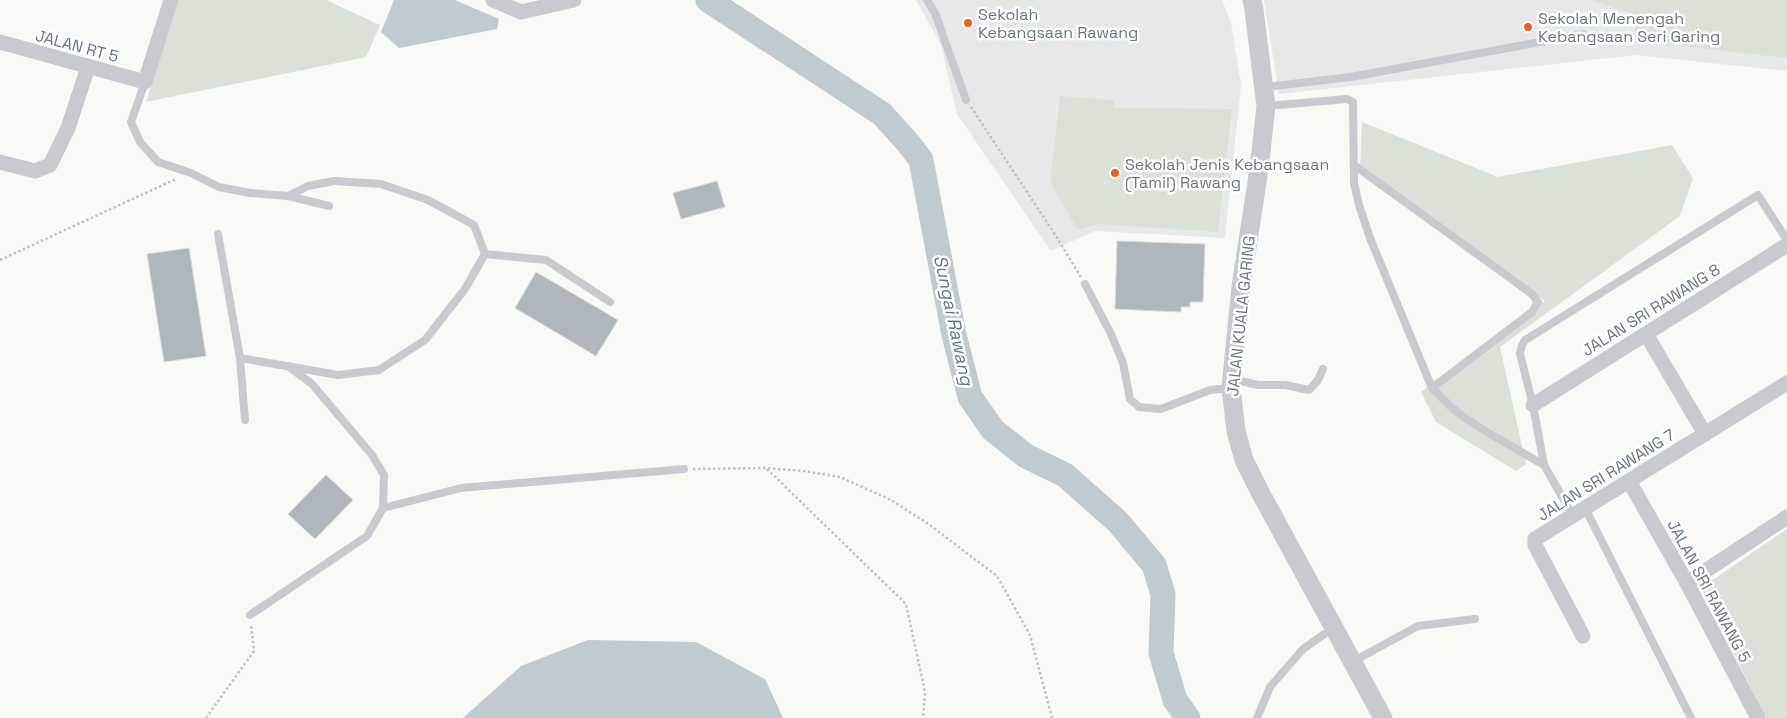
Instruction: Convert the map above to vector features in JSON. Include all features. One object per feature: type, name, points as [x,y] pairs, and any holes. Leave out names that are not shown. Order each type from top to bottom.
[{"type":"street","points":[[145,82],[171,0]]},
{"type":"street","points":[[493,0],[521,12],[574,0]]},
{"type":"street","name":"JALAN KUALA GARING","points":[[1252,0],[1265,86],[1266,106],[1259,169],[1241,287],[1231,384],[1236,431],[1244,460],[1383,718]]},
{"type":"street","name":"JALAN RT 5","points":[[0,42],[145,82]]},
{"type":"street","points":[[0,162],[35,171],[50,165],[68,128],[88,67]]},
{"type":"street","name":"JALAN SRI RAWANG 8","points":[[1533,405],[1787,245]]},
{"type":"street","points":[[1646,334],[1705,434]]},
{"type":"street","name":"JALAN SRI RAWANG 7","points":[[1583,636],[1536,545],[1536,539],[1787,383]]},
{"type":"street","name":"JALAN SRI RAWANG 5","points":[[1629,481],[1687,583],[1758,718]]},
{"type":"street","points":[[1687,583],[1787,517]]},
{"type":"lane","points":[[926,0],[934,13],[966,100]]},
{"type":"lane","points":[[1265,86],[1351,77],[1583,34]]},
{"type":"lane","points":[[145,82],[131,122],[140,142],[158,162],[190,172],[219,187],[250,193],[288,196],[328,206]]},
{"type":"lane","points":[[1266,106],[1347,99],[1353,102],[1354,183],[1370,238],[1432,388],[1465,418],[1544,465],[1579,512],[1691,718]]},
{"type":"lane","points":[[1354,165],[1532,294],[1538,302],[1532,312],[1432,388]]},
{"type":"lane","points":[[288,196],[308,186],[334,181],[381,184],[428,200],[474,225],[485,254]]},
{"type":"lane","points":[[1544,465],[1533,405],[1520,354],[1525,340],[1758,195],[1787,240]]},
{"type":"lane","points":[[218,234],[240,358],[245,420]]},
{"type":"lane","points":[[485,254],[546,260],[610,302]]},
{"type":"lane","points":[[240,358],[338,374],[380,370],[425,340],[465,289],[485,254]]},
{"type":"lane","points":[[1085,284],[1111,334],[1123,363],[1130,399],[1139,407],[1161,409],[1231,384],[1285,385],[1309,390],[1318,380],[1323,370]]},
{"type":"lane","points":[[250,615],[368,536],[383,508],[384,475],[372,455],[312,384],[288,366]]},
{"type":"lane","points":[[383,508],[461,488],[684,468]]},
{"type":"lane","points":[[1352,662],[1418,626],[1475,619]]},
{"type":"lane","points":[[1256,718],[1270,686],[1303,649],[1333,628]]},
{"type":"path","points":[[966,100],[1049,225],[1085,284]]},
{"type":"path","points":[[0,260],[190,172]]},
{"type":"path","points":[[684,468],[766,468],[804,471],[840,477],[882,496],[927,522],[997,576],[1030,635],[1052,718]]},
{"type":"path","points":[[766,468],[906,604],[925,692],[923,718]]},
{"type":"path","points":[[206,718],[254,651],[250,615]]},
{"type":"shaded area","points":[[179,0],[326,0],[380,25],[366,57],[146,102]]},
{"type":"shaded area","points":[[394,0],[455,0],[499,19],[497,29],[399,48],[381,32]]},
{"type":"shaded area","name":"Sekolah Jenis Kebangsaan (Tamil) Rawang","points":[[916,0],[1222,0],[1231,23],[1241,85],[1225,238],[1095,231],[1051,251],[957,114],[941,45]]},
{"type":"shaded area","name":"Sekolah Menengah Kebangsaan Seri Garing","points":[[1264,0],[1787,0],[1787,71],[1636,55],[1279,94]]},
{"type":"shaded area","points":[[1593,0],[1787,0],[1787,58],[1637,41],[1634,14]]},
{"type":"shaded area","points":[[1060,96],[1114,100],[1115,108],[1232,109],[1218,232],[1098,224],[1078,230],[1050,182]]},
{"type":"shaded area","points":[[1362,122],[1498,177],[1672,145],[1693,178],[1680,216],[1500,347],[1526,464],[1516,471],[1436,422],[1421,392],[1545,301],[1360,168]]},
{"type":"shaded area","points":[[1787,529],[1787,718],[1766,718],[1701,588]]},
{"type":"shaded area","points":[[588,640],[696,642],[765,679],[783,718],[463,718],[521,666]]},
{"type":"building","points":[[717,181],[725,207],[681,219],[673,193]]},
{"type":"building","points":[[1117,241],[1205,244],[1203,302],[1190,302],[1190,307],[1181,307],[1181,312],[1115,309]]},
{"type":"building","points":[[189,248],[206,356],[164,362],[147,254]]},
{"type":"building","points":[[536,272],[618,320],[596,356],[515,308]]},
{"type":"building","points":[[326,475],[353,500],[315,539],[288,514]]},
{"type":"waterway","name":"Sungai Rawang","points":[[708,0],[882,114],[921,160],[954,335],[970,397],[993,430],[1026,456],[1065,475],[1118,522],[1154,565],[1163,594],[1161,653],[1175,700],[1188,718]]},
{"type":"place","name":"Sekolah Kebangsaan Rawang","points":[[968,23]]},
{"type":"place","name":"Sekolah Menengah Kebangsaan Seri Garing","points":[[1528,27]]},
{"type":"place","name":"Sekolah Jenis Kebangsaan (Tamil) Rawang","points":[[1115,173]]}]
